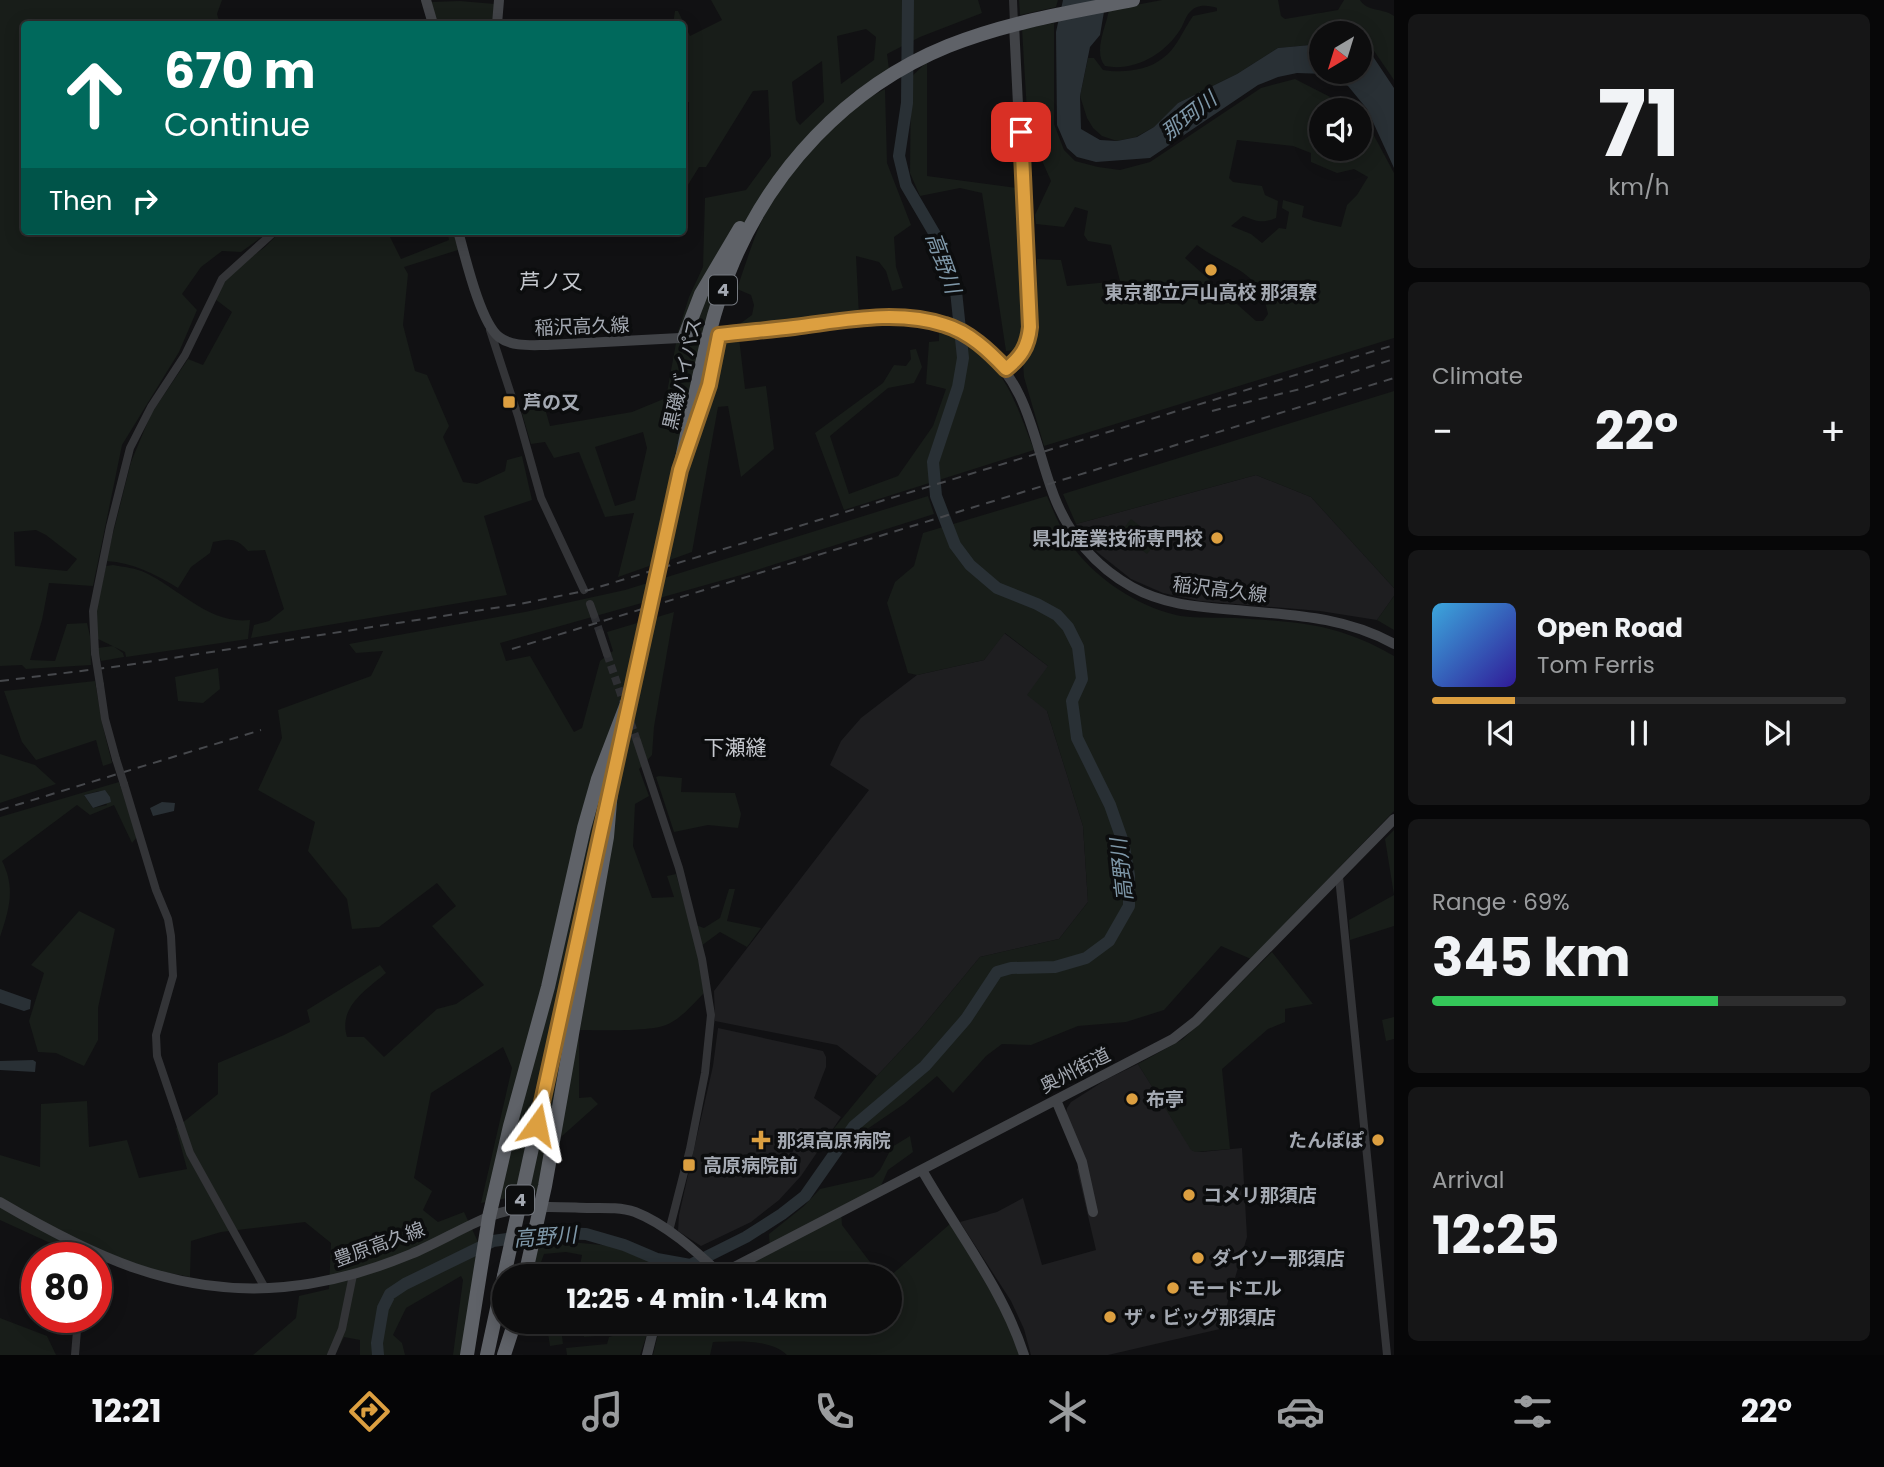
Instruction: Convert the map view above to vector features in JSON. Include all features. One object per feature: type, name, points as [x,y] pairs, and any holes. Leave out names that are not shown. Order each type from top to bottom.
[{"type":"highway","name":"黒磯バイパス","points":[[507,1264],[702,363],[728,273],[749,228],[776,184],[802,151],[861,95],[891,75],[922,58],[1014,24],[1133,0]]},
{"type":"highway","name":"4","points":[[716,336],[776,184]]},
{"type":"highway","name":"4","points":[[692,338],[701,294],[748,212],[758,198],[776,184]]},
{"type":"highway","name":"4","points":[[467,1355],[489,1217],[510,1126],[548,987],[591,799],[634,685]]},
{"type":"highway","name":"4","points":[[528,1264],[541,1206],[607,837],[613,768]]},
{"type":"highway","name":"黒磯バイパス","points":[[487,1355],[492,1331]]},
{"type":"highway","points":[[504,1355],[511,1334]]},
{"type":"main road","points":[[426,0],[432,21]]},
{"type":"main road","points":[[497,21],[499,0]]},
{"type":"main road","points":[[1006,369],[1020,358],[1026,347],[1030,327],[1014,24]]},
{"type":"main road","points":[[459,235],[489,327]]},
{"type":"main road","name":"稲沢高久線","points":[[716,336],[883,317],[946,325],[973,339],[1006,369],[1025,406],[1054,496],[1070,528],[1092,557],[1119,579],[1150,596],[1181,606],[1327,620],[1354,625],[1394,644]]},
{"type":"main road","name":"稲沢高久線","points":[[489,327],[506,341],[528,345],[692,338]]},
{"type":"main road","name":"奥州街道","points":[[732,1264],[922,1170],[1158,1048],[1185,1031],[1394,820]]},
{"type":"main road","points":[[1056,1100],[1082,1162],[1093,1212]]},
{"type":"main road","points":[[922,1170],[1002,1301],[1024,1355]]},
{"type":"main road","name":"豊原高久線","points":[[0,1202],[65,1242]]},
{"type":"main road","name":"豊原高久線","points":[[112,1261],[182,1282],[236,1289],[300,1286],[353,1275],[412,1254],[489,1217],[541,1206],[623,1209],[645,1216],[669,1231],[708,1264]]},
{"type":"main road","points":[[647,1355],[652,1334]]},
{"type":"street","points":[[1013,0],[1014,24]]},
{"type":"street","points":[[265,1288],[190,1153],[160,1065],[156,1035],[173,976],[171,936],[105,719],[95,653],[93,611],[130,448],[151,407],[185,355],[222,279],[271,235]]},
{"type":"street","points":[[489,327],[547,514],[584,590]]},
{"type":"street","points":[[680,470],[704,402],[713,368],[716,336]]},
{"type":"street","points":[[590,604],[594,615]]},
{"type":"street","points":[[600,633],[607,654]]},
{"type":"street","points":[[637,741],[679,868],[702,959],[711,1015],[709,1050],[701,1092],[669,1231]]},
{"type":"street","points":[[1339,877],[1387,1355]]},
{"type":"street","points":[[331,1355],[342,1329],[353,1275]]},
{"type":"street","points":[[75,1355],[77,1333]]},
{"type":"shaded area","points":[[0,0],[222,0],[217,14],[219,21],[21,21],[21,235],[264,235],[241,252],[222,251],[201,267],[182,294],[197,310],[179,352],[122,445],[93,586],[49,583],[30,660],[55,661],[67,624],[87,623],[91,665],[26,669],[22,665],[0,666]],"holes":[[[36,530],[77,559],[67,571],[15,566],[14,532]]]},
{"type":"shaded area","points":[[711,0],[978,0],[982,13],[920,37],[887,54],[889,69],[854,92],[822,120],[778,172],[749,217],[652,565],[618,577],[634,513],[605,517],[579,452],[554,458],[545,442],[531,444],[521,410],[544,405],[550,426],[632,412],[666,398],[678,332],[689,297],[703,267],[705,198],[746,190],[771,156],[768,90],[753,91],[706,167],[699,167],[686,188],[689,102],[686,102],[686,28],[690,36],[722,20]],"holes":[[[866,29],[876,37],[874,60],[841,84],[837,36]],[[822,61],[824,102],[800,125],[796,120],[792,82]],[[643,432],[647,448],[635,500],[615,506],[595,447]]]},
{"type":"shaded area","points":[[1019,0],[1058,0],[1056,7],[1020,15]]},
{"type":"shaded area","points":[[1162,0],[1278,0],[1281,16],[1285,19],[1338,10],[1344,0],[1360,0],[1367,6],[1394,16],[1394,80],[1372,48],[1372,21],[1309,21],[1309,45],[1278,48],[1237,74],[1178,103],[1154,127],[1136,137],[1117,141],[1102,136],[1087,118],[1080,96],[1088,58],[1094,58],[1103,70],[1126,71],[1150,66],[1172,49],[1193,16],[1217,11],[1217,8],[1200,6],[1194,9],[1187,15],[1174,39],[1157,54],[1138,64],[1116,67],[1105,66],[1100,54],[1109,10]]},
{"type":"shaded area","points":[[431,2],[495,4],[492,21],[436,21]]},
{"type":"shaded area","points":[[675,11],[678,11],[683,21],[673,21]]},
{"type":"shaded area","points":[[1054,23],[1054,124],[1064,150],[1075,161],[1120,170],[1150,162],[1261,88],[1295,79],[1332,98],[1309,98],[1309,152],[1293,146],[1237,140],[1229,178],[1233,182],[1262,186],[1265,195],[1278,201],[1276,218],[1259,221],[1243,216],[1231,226],[1251,234],[1262,243],[1279,228],[1286,229],[1289,212],[1282,208],[1283,200],[1304,206],[1302,217],[1341,227],[1347,205],[1368,177],[1354,169],[1337,173],[1311,161],[1372,161],[1372,132],[1394,173],[1394,338],[1044,446],[1024,377],[1023,363],[1036,332],[1037,259],[1061,260],[1067,286],[1120,281],[1111,245],[1088,241],[1084,235],[1088,211],[1075,207],[1064,227],[1036,224],[1035,215],[1051,181],[1028,129],[1022,29]],"holes":[[[1197,245],[1242,272],[1258,288],[1268,314],[1263,321],[1256,321],[1185,258]]]},
{"type":"shaded area","points":[[927,62],[927,176],[1017,188],[1022,338],[1015,350],[1006,351],[982,193],[960,188],[920,196],[910,173],[911,77]]},
{"type":"shaded area","points":[[885,89],[887,163],[911,225],[894,237],[896,267],[903,288],[892,291],[886,271],[879,262],[856,256],[859,316],[739,330],[741,323],[752,315],[754,305],[751,295],[737,289],[749,252],[776,194],[825,135],[855,108]]},
{"type":"shaded area","points":[[277,235],[389,235],[401,259],[449,240],[448,235],[460,235],[458,250],[404,267],[408,274],[403,325],[415,371],[427,375],[449,426],[443,437],[463,482],[477,484],[505,471],[507,460],[522,456],[532,500],[484,516],[507,595],[251,638],[254,625],[269,621],[284,609],[265,550],[248,551],[233,540],[213,542],[210,553],[191,567],[178,588],[143,570],[106,561],[131,462],[151,414],[188,359],[203,365],[232,312],[215,299],[226,280],[239,266]]},
{"type":"shaded area","points":[[939,330],[978,351],[991,364],[1011,393],[1034,450],[844,510],[815,433],[883,383],[894,365],[906,366],[911,359],[910,350],[916,349],[922,367],[914,383],[888,388],[830,436],[849,494],[898,476],[933,426],[946,389],[926,384],[929,342],[939,341]]},
{"type":"shaded area","points":[[739,338],[745,389],[766,386],[774,449],[741,477],[728,406],[718,407],[692,552],[667,561],[689,465],[709,408],[726,340]]},
{"type":"shaded area","points":[[1394,391],[1394,588],[1311,497],[1256,475],[1076,524],[1063,494]]},
{"type":"shaded area","name":"県北産業技術専門校","points":[[1256,475],[1311,497],[1394,588],[1394,596],[1377,620],[1320,611],[1199,601],[1163,593],[1131,579],[1097,552],[1076,524]]},
{"type":"shaded area","points":[[928,496],[934,514],[741,575],[500,643],[506,661],[530,656],[574,732],[582,728],[600,661],[613,651],[607,632],[674,612],[654,727],[652,755],[639,769],[649,796],[635,804],[633,846],[652,898],[674,897],[667,876],[676,874],[690,923],[704,928],[720,918],[729,889],[735,889],[727,921],[761,928],[747,947],[720,932],[697,949],[704,993],[677,1019],[648,1029],[579,1030],[579,1098],[591,1097],[598,1104],[561,1137],[550,1190],[481,1203],[512,1068],[503,1047],[431,1093],[414,1178],[432,1191],[423,1210],[438,1222],[464,1212],[479,1244],[464,1355],[453,1355],[463,1280],[461,1276],[406,1308],[393,1335],[402,1343],[405,1355],[360,1355],[360,1340],[344,1337],[335,1355],[253,1355],[296,1318],[299,1296],[329,1289],[331,1243],[305,1222],[221,1232],[191,1241],[190,1277],[154,1270],[119,1258],[112,1255],[112,1242],[48,1242],[0,1220],[0,1155],[40,1167],[41,1104],[87,1101],[89,1147],[127,1140],[139,1178],[187,1169],[176,1128],[218,1094],[218,1063],[310,1022],[307,1010],[380,965],[386,973],[356,1000],[346,1017],[345,1026],[347,1037],[364,1037],[384,1057],[437,1009],[456,1004],[484,985],[432,926],[456,906],[437,883],[379,927],[352,929],[347,899],[308,851],[315,822],[258,790],[282,738],[278,710],[371,676],[383,651],[356,653],[349,644],[525,612],[625,590]]},
{"type":"shaded area","points":[[1047,496],[1064,533],[1080,556],[1117,589],[1146,605],[1183,616],[1258,619],[1317,626],[1354,637],[1394,656],[1394,811],[1251,959],[1221,946],[1164,1010],[1126,1022],[1078,1026],[1031,1045],[1002,1044],[986,1056],[953,1093],[937,1076],[904,1104],[857,1136],[831,1132],[980,957],[1059,939],[1088,902],[1083,826],[1047,711],[1027,695],[1048,666],[1005,633],[984,660],[917,675],[908,673],[887,603],[895,582],[914,566],[923,533]]},
{"type":"shaded area","points":[[1131,519],[1158,540],[1147,554],[1120,533]]},
{"type":"shaded area","points":[[113,565],[146,573],[209,612],[236,620],[250,620],[248,639],[126,657],[125,652],[96,638],[94,620],[106,566]]},
{"type":"shaded area","points":[[1394,596],[1394,630],[1377,620]]},
{"type":"shaded area","points":[[1004,633],[1048,666],[1047,711],[1083,826],[1088,902],[1059,939],[980,957],[918,1032],[877,1076],[837,1045],[715,1021],[714,991],[869,790],[830,765],[841,741],[861,718],[917,675],[984,660]]},
{"type":"shaded area","points":[[113,646],[123,653],[124,657],[101,661],[97,648]]},
{"type":"shaded area","points":[[218,668],[220,689],[203,703],[178,701],[175,677]]},
{"type":"shaded area","points":[[95,681],[112,763],[103,766],[96,740],[36,760],[22,742],[4,691]]},
{"type":"shaded area","points":[[0,754],[35,765],[56,784],[0,803]]},
{"type":"shaded area","points":[[656,777],[682,778],[681,792],[735,793],[741,814],[738,828],[708,825],[674,832]]},
{"type":"shaded area","points":[[119,782],[137,837],[132,843],[114,805],[90,815],[77,805],[2,861],[9,880],[10,899],[0,937],[0,817]],"holes":[[[99,791],[107,805],[93,808],[84,795]]]},
{"type":"shaded area","points":[[1394,830],[1394,895],[1385,839]]},
{"type":"shaded area","points":[[1394,895],[1394,926],[1350,940],[1349,920]]},
{"type":"shaded area","points":[[79,911],[115,929],[98,1008],[98,1040],[84,1066],[56,1053],[38,1052],[29,1021],[44,973],[31,965]]},
{"type":"shaded area","points":[[1272,952],[1313,1004],[1285,1009],[1285,1022],[1268,1029],[1222,1069],[1230,1149],[1195,1152],[1191,1150],[1138,1064],[1183,1039]]},
{"type":"shaded area","points":[[1394,1017],[1394,1039],[1386,1041],[1382,1020]]},
{"type":"shaded area","name":"那須高原病院","points":[[718,1028],[823,1051],[826,1067],[814,1098],[841,1117],[801,1176],[779,1200],[751,1222],[701,1246],[678,1231],[679,1215],[713,1066]]},
{"type":"shaded area","points":[[1138,1064],[1192,1150],[1201,1152],[1242,1148],[1247,1237],[1220,1329],[1108,1355],[1031,1355],[1024,1329],[1011,1301],[960,1222],[997,1212],[1023,1198],[1042,1265],[1096,1250],[1077,1169],[1086,1163],[1066,1113],[1067,1108],[1071,1102],[1107,1079]]},
{"type":"shaded area","points":[[910,1136],[913,1152],[888,1170],[880,1188],[841,1209],[842,1225],[871,1264],[750,1264],[770,1253],[769,1234],[804,1206],[820,1189],[873,1177],[880,1170],[892,1147]]},
{"type":"shaded area","points":[[950,1224],[998,1300],[1020,1355],[787,1355],[762,1343],[713,1342],[710,1355],[653,1355],[658,1334],[902,1334],[902,1266]]},
{"type":"shaded area","points":[[539,1239],[612,1246],[656,1264],[580,1264],[582,1255],[566,1252],[544,1254],[540,1264],[532,1264]]},
{"type":"shaded area","points":[[0,1318],[21,1326],[21,1333],[47,1336],[56,1355],[0,1355]]},
{"type":"shaded area","points":[[548,1334],[562,1334],[563,1344],[550,1346]]},
{"type":"shaded area","points":[[620,1334],[647,1334],[640,1355],[567,1355],[566,1348],[607,1344],[609,1337]]},
{"type":"water","name":"那珂川","points":[[1063,0],[1106,0],[1100,35],[1090,47],[1080,96],[1081,129],[1100,140],[1117,141],[1137,137],[1154,127],[1178,103],[1237,74],[1278,48],[1309,45],[1309,73],[1278,77],[1258,85],[1150,158],[1096,162],[1077,157],[1067,148],[1057,125],[1056,32]]},
{"type":"water","points":[[1372,55],[1394,88],[1394,168],[1372,120],[1372,98],[1358,98],[1344,84],[1372,84]]},
{"type":"water","points":[[105,790],[111,802],[93,808],[84,795]]},
{"type":"water","points":[[162,802],[175,803],[174,811],[153,816],[150,808]]},
{"type":"water","points":[[0,989],[31,1000],[30,1009],[24,1011],[0,1003]]},
{"type":"water","points":[[0,1061],[36,1062],[35,1072],[0,1070]]},
{"type":"waterway","name":"高野川","points":[[378,1355],[377,1343],[383,1308],[390,1294],[493,1241],[550,1233],[586,1234],[624,1245],[657,1259],[690,1265],[746,1237],[805,1196],[854,1126],[925,1066],[966,1019],[997,972],[1011,968],[1055,967],[1086,958],[1109,941],[1129,906],[1129,875],[1123,842],[1110,805],[1077,738],[1072,701],[1082,679],[1078,647],[1068,627],[1057,615],[997,588],[970,565],[955,545],[936,496],[933,462],[958,387],[963,358],[956,291],[940,243],[906,185],[899,156],[907,103],[908,0]]},
{"type":"tunnel","points":[[594,615],[600,633]]},
{"type":"tunnel","points":[[607,654],[637,741]]},
{"type":"railway","points":[[0,681],[121,666],[520,604],[589,590],[1394,345]]},
{"type":"railway","points":[[1212,411],[1300,389],[1394,359]]},
{"type":"railway","points":[[512,649],[1394,378]]},
{"type":"railway","points":[[0,810],[261,730]]},
{"type":"place","name":"東京都立戸山高校 那須寮","points":[[1211,270]]},
{"type":"place","name":"芦の又","points":[[509,402]]},
{"type":"place","name":"県北産業技術専門校","points":[[1217,538]]},
{"type":"place","name":"布亭","points":[[1132,1099]]},
{"type":"place","name":"那須高原病院","points":[[761,1140]]},
{"type":"place","name":"たんぽぽ","points":[[1378,1140]]},
{"type":"place","name":"高原病院前","points":[[689,1165]]},
{"type":"place","name":"コメリ那須店","points":[[1189,1195]]},
{"type":"place","name":"ダイソー那須店","points":[[1198,1258]]},
{"type":"place","name":"モードエル","points":[[1173,1288]]},
{"type":"place","name":"ザ・ビッグ那須店","points":[[1110,1317]]},
{"type":"district","name":"芦ノ又","points":[[551,282]]},
{"type":"district","name":"下瀬縫","points":[[735,748]]},
{"type":"route","points":[[537,1125],[680,470],[709,385],[719,335],[883,317],[928,321],[946,325],[973,339],[1006,369],[1020,358],[1029,338],[1030,327],[1021,132]]}]
